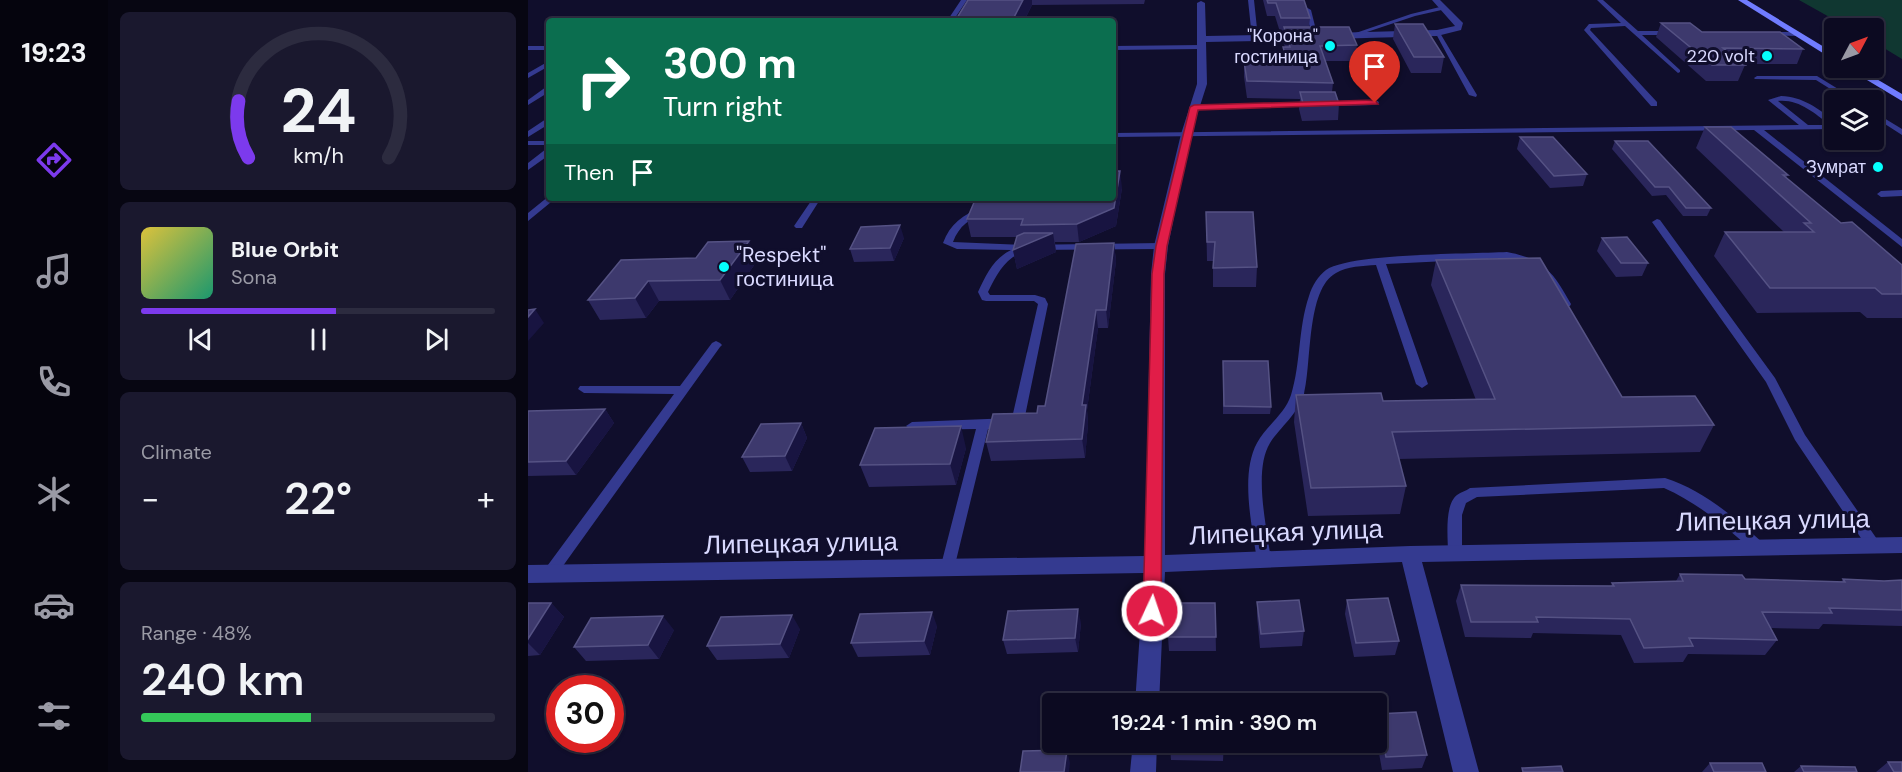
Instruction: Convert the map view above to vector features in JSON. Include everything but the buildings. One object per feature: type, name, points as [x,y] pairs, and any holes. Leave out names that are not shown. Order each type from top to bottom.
[{"type":"main road","points":[[1742,0],[1824,51]]},
{"type":"main road","points":[[1869,78],[1902,98]]},
{"type":"street","points":[[1201,43],[1255,38],[1453,31],[1460,24],[1436,0]]},
{"type":"street","points":[[1148,693],[1155,564],[1158,274],[1161,246],[1186,134],[1202,84],[1201,3]]},
{"type":"street","name":"Липецкая улица","points":[[528,574],[947,569],[1410,554],[1902,546]]},
{"type":"street","points":[[1410,554],[1466,772]]},
{"type":"street","points":[[1143,772],[1144,753]]},
{"type":"lane","points":[[952,18],[964,0]]},
{"type":"lane","points":[[1251,0],[1255,38]]},
{"type":"lane","points":[[1299,0],[1302,7],[1308,10],[1316,37]]},
{"type":"lane","points":[[1600,0],[1678,71]]},
{"type":"lane","points":[[1350,36],[1413,15],[1444,8]]},
{"type":"lane","points":[[1628,24],[1589,26],[1587,30],[1654,104]]},
{"type":"lane","points":[[1437,33],[1473,95]]},
{"type":"lane","points":[[1638,33],[1683,33]]},
{"type":"lane","points":[[1763,34],[1798,34]]},
{"type":"lane","points":[[1116,48],[1201,43]]},
{"type":"lane","points":[[528,48],[546,48]]},
{"type":"lane","points":[[528,76],[546,65]]},
{"type":"lane","points":[[1757,78],[1817,78],[1836,90]]},
{"type":"lane","points":[[528,103],[546,91]]},
{"type":"lane","points":[[1806,127],[1772,100],[1793,99],[1804,102],[1824,117]]},
{"type":"lane","points":[[1194,107],[1375,103]]},
{"type":"lane","points":[[1884,121],[1902,134]]},
{"type":"lane","points":[[528,135],[546,123]]},
{"type":"lane","points":[[1116,135],[1824,126]]},
{"type":"lane","points":[[1884,126],[1902,126]]},
{"type":"lane","points":[[1755,127],[1902,244]]},
{"type":"lane","points":[[528,143],[546,143]]},
{"type":"lane","points":[[528,167],[546,154]]},
{"type":"lane","points":[[1881,194],[1902,193]]},
{"type":"lane","points":[[528,218],[548,201]]},
{"type":"lane","points":[[799,226],[815,201]]},
{"type":"lane","points":[[991,208],[966,217],[951,231],[948,243],[957,246],[1026,247],[1161,246]]},
{"type":"lane","points":[[1657,222],[1771,381],[1800,437],[1874,546]]},
{"type":"lane","points":[[912,426],[1010,424],[1018,421],[1043,304],[1041,300],[1035,298],[986,298],[983,292],[999,260],[1009,253],[1026,247]]},
{"type":"lane","points":[[1264,560],[1255,496],[1257,458],[1271,431],[1288,412],[1297,395],[1309,310],[1323,279],[1331,270],[1380,262],[1507,255],[1525,257],[1539,263],[1549,274],[1572,314]]},
{"type":"lane","points":[[1380,262],[1422,384]]},
{"type":"lane","points":[[550,573],[681,390],[716,345]]},
{"type":"lane","points":[[584,389],[681,390]]},
{"type":"lane","points":[[947,569],[983,425]]},
{"type":"lane","points":[[1455,553],[1455,514],[1460,500],[1475,492],[1665,483],[1690,493],[1714,508],[1758,547]]},
{"type":"green space","points":[[1799,0],[1902,0],[1902,59],[1884,48],[1884,18],[1831,18]]},
{"type":"place","name":"\"Корона\" гостиница","points":[[1330,46]]},
{"type":"place","name":"220 volt","points":[[1767,56]]},
{"type":"place","name":"Зумрат","points":[[1878,167]]},
{"type":"place","name":"\"Respekt\" гостиница","points":[[724,267]]},
{"type":"route","points":[[1152,611],[1155,564],[1158,274],[1161,246],[1194,107],[1375,103]]}]
